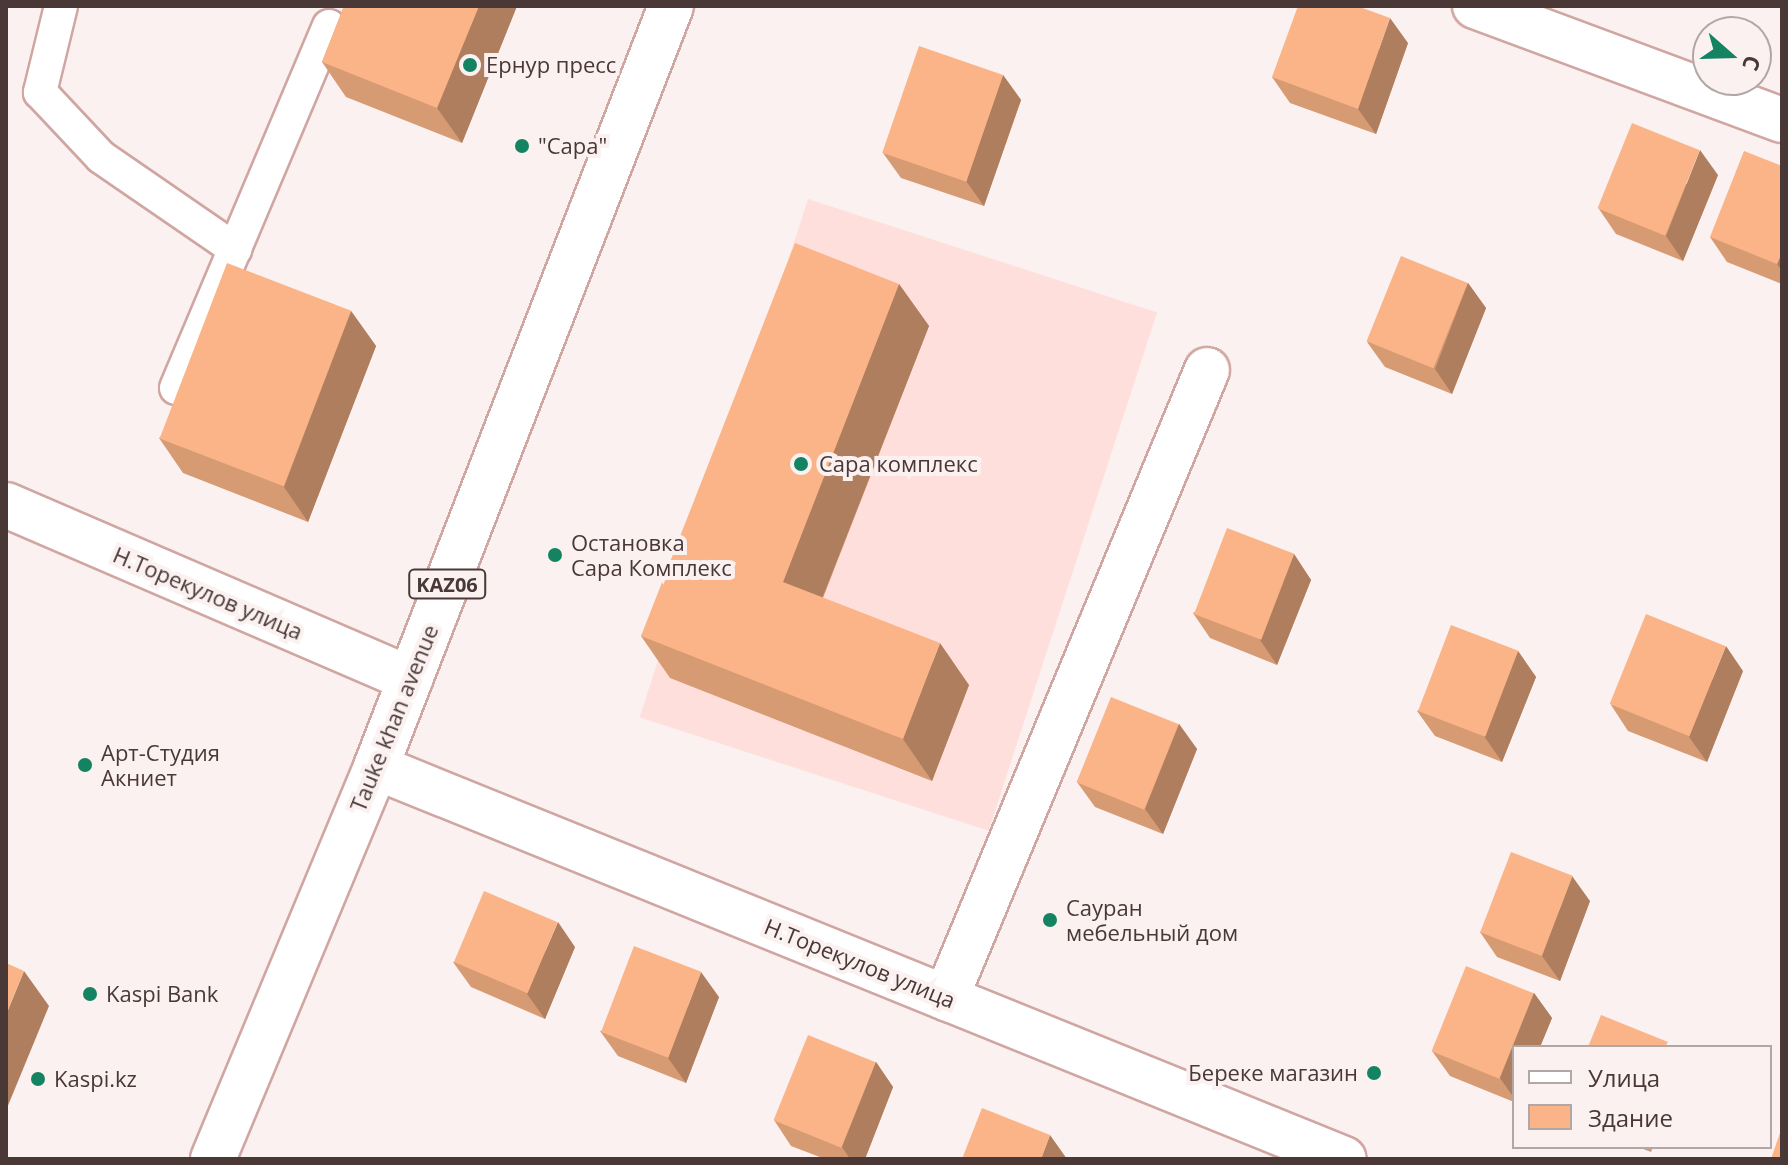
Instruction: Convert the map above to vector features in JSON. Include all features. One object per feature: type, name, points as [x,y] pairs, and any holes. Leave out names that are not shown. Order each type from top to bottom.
[{"type":"street","name":"Tauke khan avenue","points":[[213,1159],[376,767],[671,6]]},
{"type":"street","points":[[1475,6],[1782,120]]},
{"type":"street","points":[[946,998],[1207,370]]},
{"type":"street","name":"Н.Торекулов улица","points":[[6,505],[410,679]]},
{"type":"street","name":"Н.Торекулов улица","points":[[376,767],[1344,1159]]},
{"type":"lane","points":[[61,6],[40,92],[101,157],[235,249]]},
{"type":"lane","points":[[176,388],[329,26]]},
{"type":"shaded area","points":[[808,199],[1157,312],[989,831],[640,717]]},
{"type":"building","points":[[344,6],[479,6],[437,108],[322,62]]},
{"type":"building","points":[[1298,6],[1357,6],[1390,18],[1358,109],[1272,77]]},
{"type":"building","points":[[919,46],[1003,75],[966,182],[882,153]]},
{"type":"building","points":[[1632,123],[1700,150],[1665,236],[1598,208]]},
{"type":"building","points":[[1744,151],[1782,166],[1782,253],[1777,264],[1710,237]]},
{"type":"building","name":"Сара комплекс","points":[[795,243],[899,284],[783,582],[940,643],[903,739],[641,636]]},
{"type":"building","points":[[1401,256],[1468,283],[1433,368],[1367,341]]},
{"type":"building","points":[[227,263],[351,311],[284,486],[160,439]]},
{"type":"building","points":[[1227,528],[1294,554],[1261,640],[1194,614]]},
{"type":"building","points":[[1646,614],[1726,646],[1689,736],[1610,704]]},
{"type":"building","points":[[1451,625],[1518,651],[1485,737],[1418,711]]},
{"type":"building","points":[[1111,697],[1179,724],[1144,810],[1077,782]]},
{"type":"building","points":[[1511,852],[1573,876],[1542,956],[1480,932]]},
{"type":"building","points":[[484,891],[558,922],[528,993],[454,962]]},
{"type":"building","points":[[634,946],[701,972],[668,1058],[601,1032]]},
{"type":"building","points":[[6,963],[24,971],[6,1015]]},
{"type":"building","points":[[1466,966],[1534,993],[1499,1079],[1432,1051]]},
{"type":"building","points":[[1601,1015],[1668,1042],[1666,1045],[1589,1045]]},
{"type":"building","points":[[808,1035],[876,1062],[841,1148],[774,1120]]},
{"type":"building","points":[[982,1108],[1050,1135],[1041,1159],[962,1159]]},
{"type":"building","points":[[1782,1127],[1782,1159],[1771,1159]]},
{"type":"place","name":"Ернур пресс","points":[[470,65]]},
{"type":"place","name":"\"Сара\"","points":[[522,146]]},
{"type":"place","name":"Сара комплекс","points":[[801,464]]},
{"type":"place","name":"Остановка Сара Комплекс","points":[[555,555]]},
{"type":"place","name":"Арт-Студия Акниет","points":[[85,765]]},
{"type":"place","name":"Сауран мебельный дом","points":[[1050,920]]},
{"type":"place","name":"Kaspi Bank","points":[[90,994]]},
{"type":"place","name":"Береке магазин","points":[[1374,1073]]},
{"type":"place","name":"Kaspi.kz","points":[[38,1079]]}]
